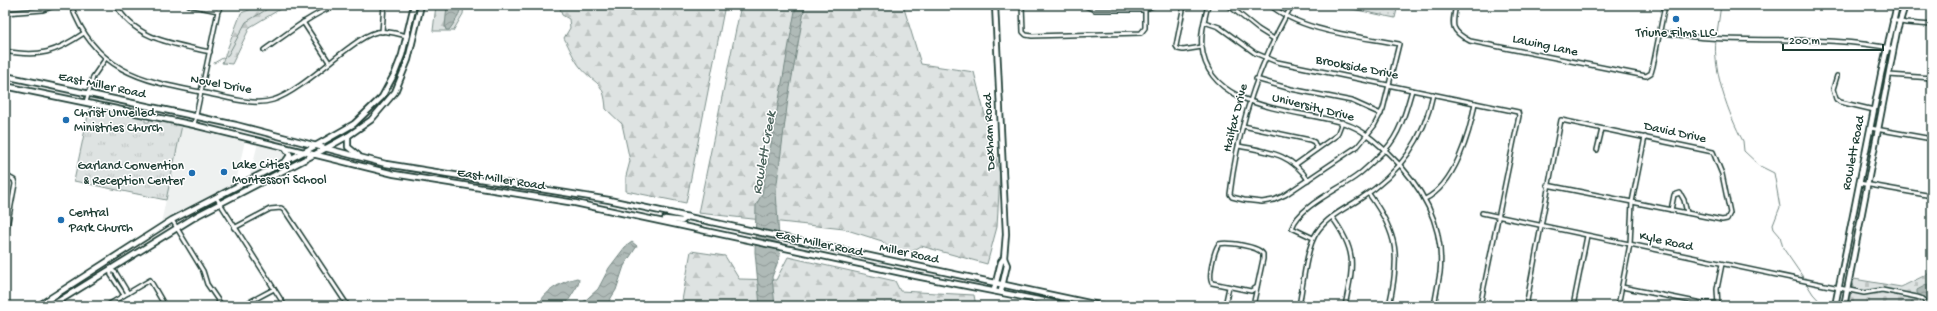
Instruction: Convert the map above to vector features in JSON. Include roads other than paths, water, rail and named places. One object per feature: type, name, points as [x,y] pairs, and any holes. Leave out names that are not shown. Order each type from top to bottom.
[{"type":"main road","points":[[38,306],[172,220],[286,162],[354,124],[382,97],[395,73],[407,36],[414,5]]},
{"type":"main road","points":[[51,306],[177,227],[219,203],[316,154],[348,136],[371,120],[395,92],[408,60],[421,5]]},
{"type":"main road","name":"Dexham Road","points":[[994,290],[1001,262],[1004,258],[1006,234],[995,5]]},
{"type":"main road","name":"Rowlett Road","points":[[1835,306],[1886,47],[1896,5]]},
{"type":"main road","name":"Rowlett Road","points":[[1844,306],[1894,49],[1905,5]]},
{"type":"main road","points":[[407,36],[413,37]]},
{"type":"main road","name":"East Miller Road","points":[[5,76],[196,117],[317,145],[361,158],[426,171],[623,204],[687,218]]},
{"type":"main road","points":[[12,87],[13,78]]},
{"type":"main road","name":"East Miller Road","points":[[5,86],[194,125],[306,151],[372,169],[425,180],[575,203],[916,276],[994,290]]},
{"type":"main road","points":[[348,136],[346,143],[348,147],[361,158]]},
{"type":"main road","points":[[283,146],[287,149],[290,155],[286,162]]},
{"type":"main road","points":[[425,180],[426,171]]},
{"type":"main road","points":[[266,172],[269,177]]},
{"type":"main road","points":[[621,212],[623,204]]},
{"type":"main road","points":[[658,220],[664,219],[682,221],[687,218]]},
{"type":"main road","name":"Miller Road","points":[[687,218],[917,267],[996,282],[1102,306]]},
{"type":"main road","name":"Dexham Road","points":[[1001,291],[1007,264],[1004,258]]},
{"type":"main road","points":[[106,262],[110,269]]},
{"type":"main road","points":[[63,290],[67,296]]},
{"type":"main road","points":[[994,290],[1069,306]]},
{"type":"street","points":[[5,12],[43,10],[57,5]]},
{"type":"street","name":"Novel Drive","points":[[71,5],[84,33],[106,58],[124,71],[153,82],[246,101],[272,101],[286,95],[328,62],[370,34],[382,32],[407,36]]},
{"type":"street","points":[[116,5],[125,18],[143,34],[159,41],[210,52]]},
{"type":"street","points":[[189,5],[218,11]]},
{"type":"street","points":[[194,125],[218,11],[222,5]]},
{"type":"street","points":[[264,50],[303,22],[336,5]]},
{"type":"street","points":[[382,32],[384,5]]},
{"type":"street","points":[[1022,5],[1023,32],[1026,35],[1032,36],[1141,33],[1145,28],[1145,9]]},
{"type":"street","points":[[1084,5],[1096,10],[1145,9],[1155,5]]},
{"type":"street","points":[[1184,5],[1176,46],[1178,49],[1183,50],[1202,47],[1204,22],[1208,5]]},
{"type":"street","points":[[1228,5],[1258,29],[1274,39]]},
{"type":"street","points":[[1239,146],[1285,157],[1295,165],[1308,180],[1346,156],[1367,136],[1381,114],[1390,85],[1399,44],[1308,25],[1286,16],[1270,5]]},
{"type":"street","name":"Hailfax Drive","points":[[1292,5],[1265,58],[1248,100],[1231,195],[1234,198],[1244,200],[1268,202],[1285,196],[1308,180]]},
{"type":"street","name":"Lawing Lane","points":[[1456,5],[1453,28],[1458,36],[1470,41],[1646,76],[1651,71],[1660,32]]},
{"type":"street","points":[[1665,5],[1660,32],[1686,36],[1848,41],[1894,49]]},
{"type":"street","points":[[1892,20],[1932,25]]},
{"type":"street","points":[[303,22],[328,62]]},
{"type":"street","name":"Brookside Drive","points":[[1204,22],[1219,26],[1247,48],[1265,58],[1287,65],[1516,111],[1519,113],[1519,116],[1498,216]]},
{"type":"street","points":[[5,51],[23,55],[50,52],[66,45],[84,33]]},
{"type":"street","name":"University Drive","points":[[1202,47],[1207,65],[1216,79],[1230,90],[1248,100],[1276,110],[1342,122],[1354,127],[1385,150],[1400,165],[1415,182],[1425,198],[1434,222],[1440,257],[1440,272],[1434,306]]},
{"type":"street","points":[[86,102],[93,77],[106,58]]},
{"type":"street","points":[[1889,75],[1932,78]]},
{"type":"street","points":[[1837,76],[1833,89],[1836,99],[1840,102],[1874,110]]},
{"type":"street","points":[[1256,79],[1290,89],[1352,102],[1381,114]]},
{"type":"street","points":[[1313,238],[1292,228],[1294,221],[1326,195],[1357,175],[1385,150],[1398,130],[1406,112],[1412,90]]},
{"type":"street","points":[[1299,306],[1313,238],[1321,227],[1332,217],[1380,186],[1400,165],[1424,128],[1433,94]]},
{"type":"street","points":[[1425,198],[1441,186],[1454,165],[1469,131],[1475,103]]},
{"type":"street","name":"David Drive","points":[[1547,185],[1559,121],[1561,120],[1714,152],[1722,174],[1730,211],[1727,219],[1722,220],[1687,213]]},
{"type":"street","points":[[1295,165],[1337,135],[1342,122]]},
{"type":"street","points":[[1243,126],[1310,140],[1314,142],[1317,149]]},
{"type":"street","points":[[1870,128],[1932,139]]},
{"type":"street","points":[[1597,150],[1602,129]]},
{"type":"street","points":[[1618,306],[1630,244],[1632,202],[1645,137]]},
{"type":"street","points":[[5,176],[14,180],[16,184],[5,236]]},
{"type":"street","points":[[1859,183],[1932,196]]},
{"type":"street","points":[[1526,306],[1547,185],[1671,210],[1687,213],[1684,200],[1680,193],[1674,195],[1671,210]]},
{"type":"street","points":[[1369,194],[1386,219],[1392,234],[1396,251],[1396,271],[1389,306]]},
{"type":"street","points":[[216,198],[285,306]]},
{"type":"street","points":[[234,228],[270,209],[281,208],[285,211],[348,306]]},
{"type":"street","name":"Kyle Road","points":[[1482,213],[1794,279],[1864,292],[1882,290],[1917,297],[1923,299],[1929,306]]},
{"type":"street","points":[[1480,306],[1498,216]]},
{"type":"street","points":[[1332,217],[1346,236],[1351,252],[1352,269],[1345,306]]},
{"type":"street","points":[[172,220],[203,271],[207,284],[222,306]]},
{"type":"street","points":[[1573,306],[1587,236]]},
{"type":"street","points":[[1253,306],[1257,287],[1263,258],[1261,251],[1258,249],[1224,243],[1219,244],[1216,249],[1211,281],[1215,284],[1251,291],[1257,287]]},
{"type":"street","points":[[1622,287],[1701,303],[1717,304],[1716,289],[1722,264]]},
{"type":"street","points":[[110,269],[116,273],[128,293]]},
{"type":"street","points":[[110,269],[111,275],[124,295]]},
{"type":"street","points":[[106,306],[150,280],[165,306]]},
{"type":"street","points":[[1225,306],[1229,287]]},
{"type":"street","points":[[242,306],[274,289]]},
{"type":"water","points":[[447,5],[461,5],[458,15],[449,30],[446,30],[445,27]]},
{"type":"water","points":[[796,5],[805,5],[788,99],[776,191],[780,256],[772,277],[775,306],[760,306],[755,252],[756,205],[762,194]]},
{"type":"water","points":[[632,242],[637,246],[624,266],[616,290],[606,306],[579,306],[598,289],[609,268],[625,247]]},
{"type":"water","points":[[577,278],[579,279],[578,285],[565,306],[539,306],[544,296],[554,288],[560,284]]},
{"type":"water","points":[[1932,282],[1932,304],[1917,293],[1917,290]]},
{"type":"waterway","points":[[214,63],[228,55],[246,22],[274,5]]},
{"type":"waterway","points":[[1717,33],[1721,5]]},
{"type":"waterway","points":[[1716,40],[1715,52],[1719,78],[1727,106],[1743,141],[1744,151],[1760,166],[1774,173],[1780,207],[1773,225],[1774,229],[1780,236],[1783,248],[1805,280]]},
{"type":"waterway","points":[[1806,283],[1813,294],[1824,306]]},
{"type":"waterway","points":[[1911,306],[1912,301]]},
{"type":"place","name":"Triune Films LLC","points":[[1676,19]]},
{"type":"place","name":"Christ Unveiled Ministries Church","points":[[66,120]]},
{"type":"place","name":"Lake Cities Montessori School","points":[[224,172]]},
{"type":"place","name":"Garland Convention & Reception Center","points":[[192,173]]},
{"type":"place","name":"Central Park Church","points":[[61,220]]},
{"type":"water label","name":"Rowlett Creek","points":[[765,153]]}]
